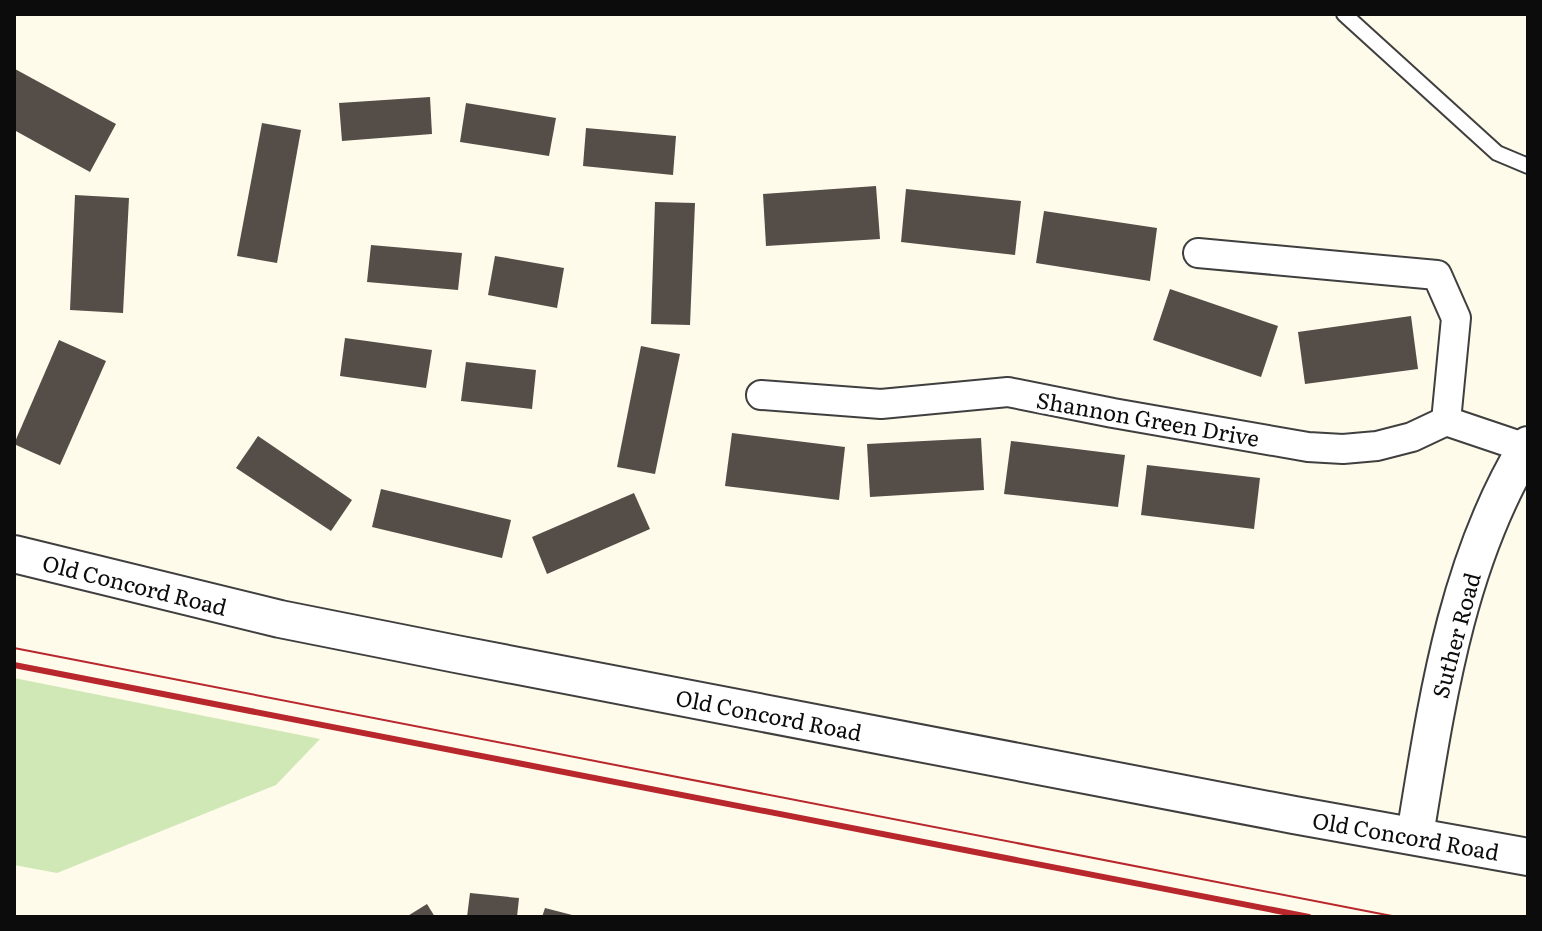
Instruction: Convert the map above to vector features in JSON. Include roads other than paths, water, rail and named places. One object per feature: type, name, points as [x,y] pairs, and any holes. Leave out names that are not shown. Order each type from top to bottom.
[{"type":"street","points":[[1198,253],[1437,275],[1456,318],[1446,421],[1527,446]]},
{"type":"street","name":"Shannon Green Drive","points":[[761,395],[881,404],[1008,392],[1143,419],[1308,447],[1343,449],[1377,446],[1412,437],[1446,421]]},
{"type":"street","name":"Suther Road","points":[[1415,835],[1452,631],[1494,510],[1527,446]]},
{"type":"street","name":"Old Concord Road","points":[[14,554],[280,619],[1294,815],[1528,857]]},
{"type":"lane","points":[[1344,14],[1497,153],[1528,166]]},
{"type":"tram line","points":[[14,648],[1397,917]]},
{"type":"railway","points":[[14,665],[1309,917]]}]
